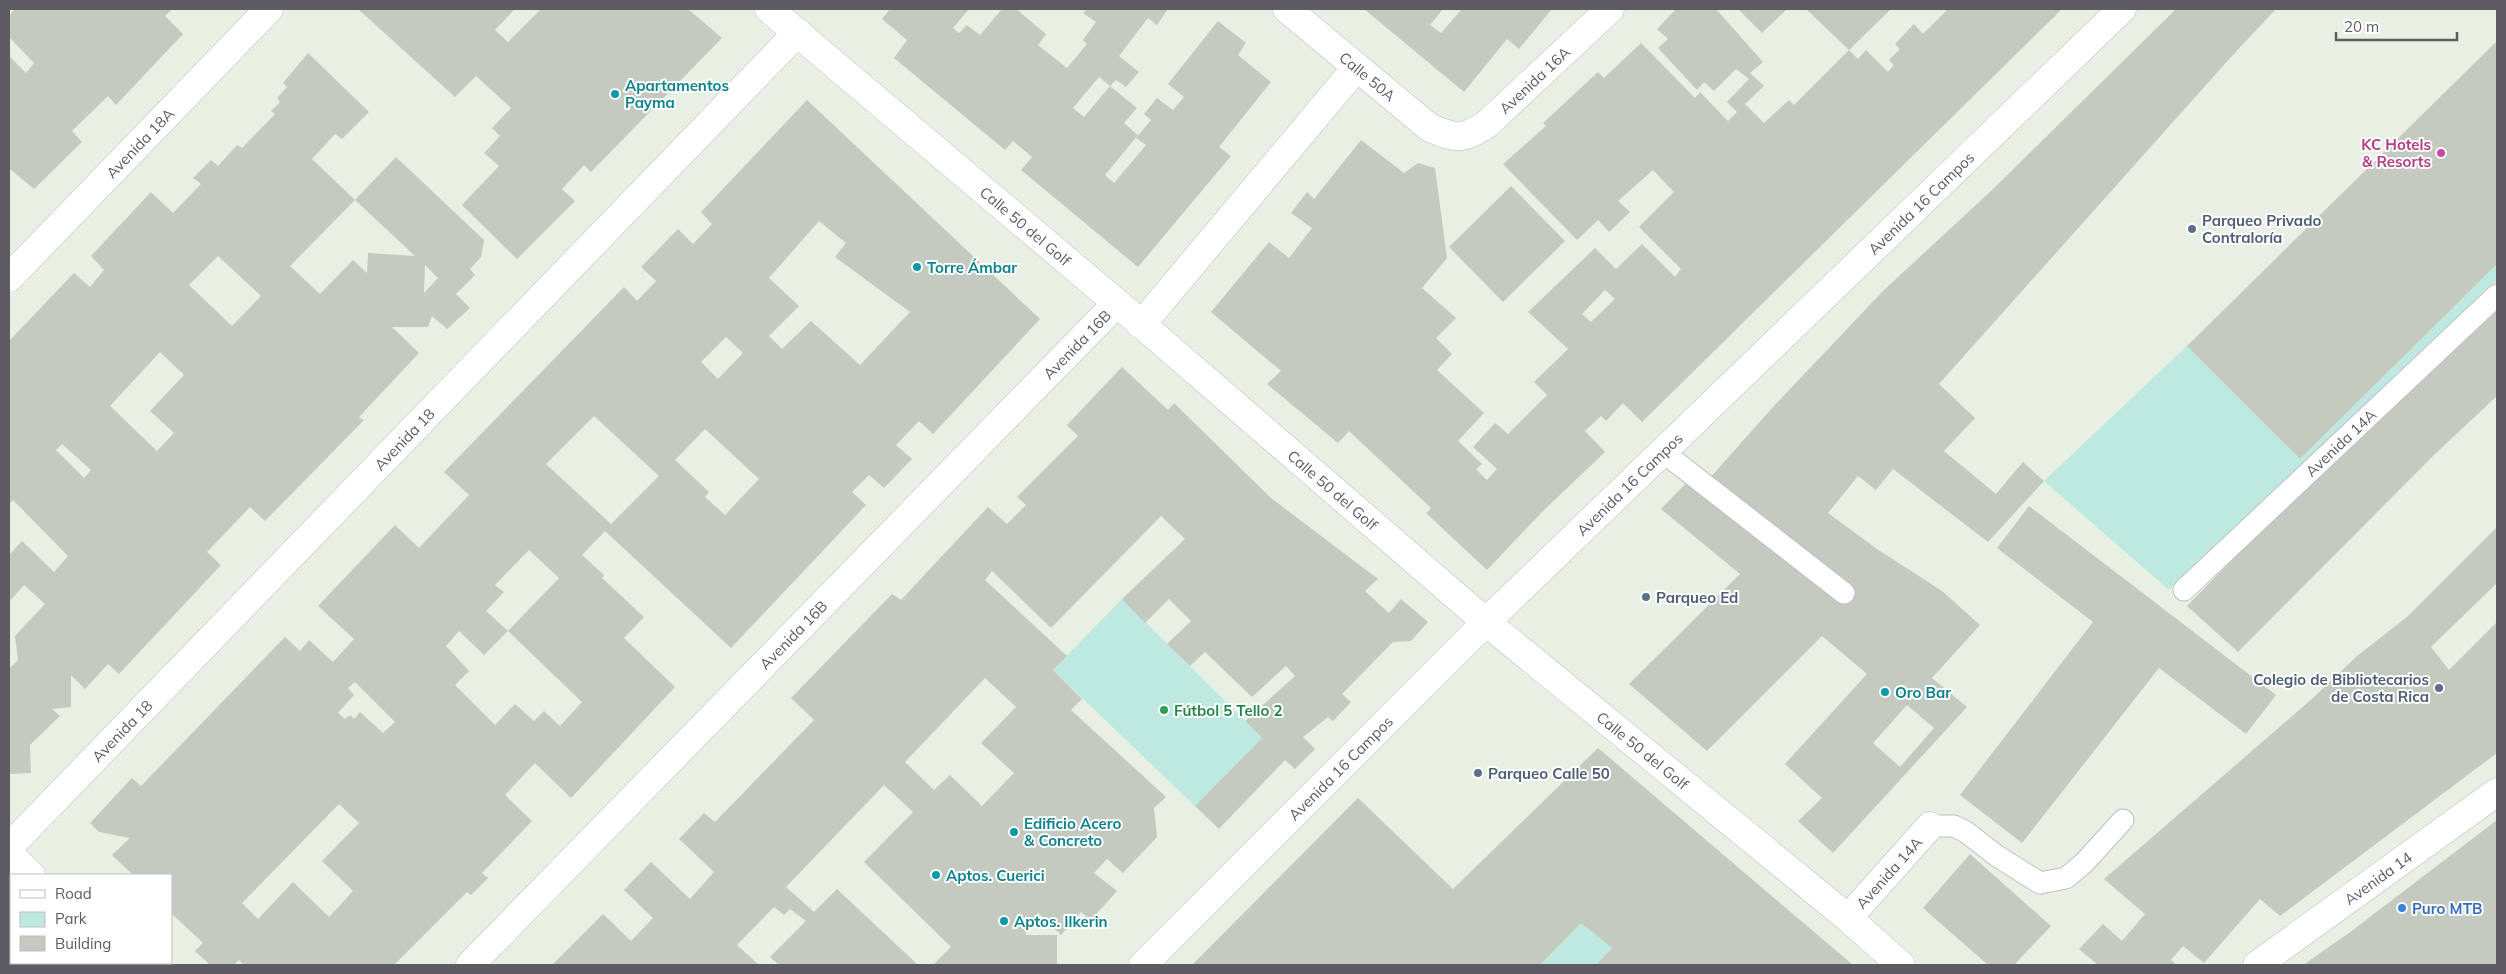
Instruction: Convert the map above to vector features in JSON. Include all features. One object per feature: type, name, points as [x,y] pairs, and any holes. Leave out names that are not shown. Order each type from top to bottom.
[{"type":"street","name":"Avenida 18A","points":[[9,278],[269,9]]},
{"type":"street","name":"Calle 50A","points":[[1287,9],[1430,128],[1453,138]]},
{"type":"street","name":"Avenida 16A","points":[[1453,138],[1472,133],[1487,124],[1610,9]]},
{"type":"street","name":"Avenida 16 Campos","points":[[1143,965],[1486,622],[2122,9]]},
{"type":"street","name":"Calle 50 del Golf","points":[[774,10],[1486,622],[1848,918],[1901,965]]},
{"type":"street","name":"Avenida 18","points":[[9,847],[798,32]]},
{"type":"street","points":[[1142,325],[1356,68]]},
{"type":"street","name":"Avenida 16B","points":[[470,965],[1117,303]]},
{"type":"street","name":"Avenida 14","points":[[2257,965],[2497,792]]},
{"type":"street","name":"Avenida 14A","points":[[1848,918],[1930,826]]},
{"type":"street","points":[[9,854],[30,874]]},
{"type":"lane","name":"Avenida 14A","points":[[2184,590],[2497,295]]},
{"type":"lane","points":[[1663,452],[1844,593]]},
{"type":"lane","points":[[1930,826],[1954,826],[1966,832],[2022,873],[2040,883],[2066,878],[2084,863],[2123,820]]},
{"type":"green space","points":[[2497,264],[2497,280],[2169,590],[2044,481],[2187,346],[2300,459]]},
{"type":"green space","name":"Fútbol 5 Tello 2","points":[[1122,599],[1262,738],[1195,806],[1053,670]]},
{"type":"green space","points":[[1581,923],[1612,948],[1596,965],[1540,965]]},
{"type":"building","points":[[14,9],[172,9],[165,16],[183,34],[116,105],[108,96],[72,131],[82,142],[34,189],[9,168],[9,56],[26,73],[34,63],[9,37],[9,17]]},
{"type":"building","points":[[358,9],[515,9],[495,30],[508,42],[541,9],[688,9],[722,38],[591,172],[584,165],[562,189],[575,201],[517,259],[462,205],[499,166],[484,153],[500,136],[492,128],[511,108],[476,76],[455,97]]},
{"type":"building","points":[[890,9],[969,9],[953,28],[959,33],[967,25],[980,35],[1002,9],[1016,9],[1046,34],[1038,45],[1067,68],[1087,44],[1083,40],[1096,22],[1083,13],[1087,9],[1168,9],[1157,25],[1148,18],[1119,56],[1139,72],[1126,87],[1116,80],[1110,86],[1137,108],[1124,123],[1138,135],[1105,175],[1114,183],[1146,145],[1136,138],[1151,120],[1144,114],[1157,98],[1173,110],[1184,97],[1168,84],[1218,21],[1246,43],[1238,55],[1271,82],[1219,147],[1231,156],[1138,267],[1021,170],[1032,157],[1013,141],[1005,150],[894,58],[907,40],[882,19]],"holes":[[[1099,77],[1110,86],[1084,117],[1073,108]]]},
{"type":"building","points":[[1364,9],[1443,9],[1430,25],[1441,33],[1462,9],[1552,9],[1519,49],[1507,39],[1464,92]]},
{"type":"building","points":[[1676,9],[1716,9],[1763,62],[1750,73],[1764,86],[1745,104],[1764,123],[1789,100],[1794,105],[1849,50],[1858,59],[1866,50],[1888,72],[1894,65],[1889,60],[1900,49],[1895,44],[1914,24],[1923,34],[1948,9],[2062,9],[1642,422],[1623,403],[1606,421],[1601,416],[1585,431],[1605,452],[1542,512],[1487,570],[1426,513],[1431,508],[1349,431],[1338,443],[1267,384],[1281,371],[1211,312],[1269,242],[1289,258],[1312,228],[1291,213],[1307,192],[1314,199],[1361,140],[1404,173],[1418,163],[1435,168],[1447,258],[1422,288],[1456,318],[1436,338],[1452,354],[1437,370],[1484,413],[1458,441],[1482,464],[1476,469],[1487,480],[1497,469],[1473,447],[1495,423],[1508,434],[1547,395],[1534,382],[1568,349],[1528,312],[1595,248],[1616,269],[1642,244],[1675,277],[1681,269],[1639,227],[1674,192],[1653,170],[1618,201],[1630,212],[1609,232],[1598,220],[1577,240],[1503,164],[1546,126],[1543,123],[1598,72],[1604,78],[1641,43],[1695,98],[1700,92],[1728,121],[1737,112],[1727,102],[1749,79],[1736,69],[1714,91],[1704,82],[1697,90],[1658,48],[1668,39],[1657,29]],"holes":[[[1605,290],[1615,299],[1591,322],[1582,314]]]},
{"type":"building","points":[[1738,9],[1787,9],[1762,33]]},
{"type":"building","points":[[1806,9],[1891,9],[1849,50]]},
{"type":"building","points":[[2176,9],[2276,9],[1939,384],[1975,418],[1944,451],[1996,494],[2023,462],[2044,481],[1988,542],[1893,469],[1876,490],[1858,476],[1828,513],[1877,549],[1942,591],[1980,625],[1932,678],[1967,707],[1833,853],[1798,821],[1822,798],[1785,764],[1867,674],[1822,636],[1707,751],[1629,684],[1740,574],[1661,509],[1690,479],[1709,479],[1772,408],[1883,291],[1992,190]],"holes":[[[1907,705],[1934,728],[1900,767],[1873,743]]]},
{"type":"building","name":"KC Hotels & Resorts","points":[[2497,41],[2497,264],[2300,459],[2187,346]]},
{"type":"building","points":[[308,53],[369,112],[342,139],[335,134],[312,159],[355,200],[396,157],[484,240],[481,257],[470,269],[475,275],[456,294],[470,308],[447,329],[432,316],[428,327],[392,327],[419,353],[359,417],[364,420],[265,521],[250,507],[207,552],[221,565],[119,674],[108,664],[85,689],[71,675],[71,707],[52,709],[60,716],[30,745],[31,773],[9,774],[9,669],[18,660],[15,636],[45,604],[24,585],[9,602],[9,555],[22,541],[54,572],[68,556],[13,500],[9,504],[9,341],[74,273],[90,287],[104,270],[91,256],[151,192],[173,213],[201,184],[193,178],[211,160],[218,166],[237,145],[242,148],[275,114],[271,111],[280,102],[277,98],[287,87],[283,83]],"holes":[[[355,200],[415,256],[368,253],[367,273],[353,260],[320,294],[290,266]],[[218,256],[261,296],[232,326],[189,285]],[[425,265],[438,278],[424,293]],[[160,352],[184,375],[150,411],[174,433],[157,451],[110,406]],[[62,444],[91,470],[84,478],[56,450]]]},
{"type":"building","points":[[807,100],[1040,319],[933,434],[919,421],[896,445],[912,459],[884,488],[869,475],[852,492],[866,505],[731,648],[605,531],[582,555],[604,575],[602,578],[644,617],[624,638],[675,687],[571,798],[535,763],[505,795],[532,821],[482,873],[488,878],[471,895],[467,892],[394,965],[244,965],[239,960],[234,965],[210,965],[195,951],[203,943],[172,914],[172,874],[132,874],[112,855],[130,838],[99,832],[90,823],[132,778],[141,786],[285,637],[300,651],[309,640],[333,662],[354,639],[318,606],[395,525],[419,548],[469,495],[444,472],[624,287],[637,301],[656,281],[641,267],[678,229],[693,244],[712,224],[701,212]],"holes":[[[819,221],[846,243],[835,257],[910,312],[860,365],[811,321],[782,349],[769,336],[799,306],[769,278]],[[726,337],[743,353],[718,379],[701,362]],[[594,416],[659,476],[611,524],[546,464]],[[705,429],[759,479],[725,515],[705,497],[709,492],[675,460]],[[529,550],[559,578],[508,631],[486,611],[504,592],[495,585]],[[459,631],[484,655],[508,631],[582,702],[560,726],[544,711],[534,721],[515,704],[495,725],[455,685],[469,671],[446,646]],[[355,682],[395,722],[383,733],[360,712],[354,719],[350,715],[345,719],[338,713],[354,695],[348,688]],[[339,804],[359,823],[322,861],[353,891],[329,917],[293,882],[258,919],[242,903]]]},
{"type":"building","points":[[1511,186],[1565,241],[1503,302],[1449,247]]},
{"type":"building","points":[[2497,303],[2497,396],[2434,455],[2238,652],[2187,606],[2294,497]]},
{"type":"building","points":[[1122,367],[1168,410],[1174,403],[1271,498],[1378,579],[1365,591],[1389,613],[1401,599],[1428,622],[1411,641],[1393,642],[1342,694],[1351,702],[1333,721],[1328,717],[1303,737],[1315,749],[1295,769],[1285,760],[1219,829],[1195,806],[1262,738],[1245,721],[1295,676],[1286,666],[1252,697],[1205,652],[1190,666],[1167,644],[1191,621],[1169,599],[1145,623],[1122,599],[1185,539],[1161,516],[1051,628],[992,571],[985,580],[1067,656],[1053,670],[1082,699],[1071,710],[1166,797],[1154,808],[1157,837],[1123,873],[1107,859],[1094,873],[1117,891],[1091,920],[1081,912],[1061,935],[1038,913],[1025,928],[1026,935],[1057,935],[1057,965],[933,965],[951,947],[864,862],[913,812],[884,785],[786,887],[814,912],[837,889],[918,965],[779,965],[770,957],[806,921],[790,909],[784,915],[774,907],[737,945],[759,965],[552,965],[603,914],[631,941],[653,918],[624,890],[651,862],[690,899],[714,872],[679,839],[704,813],[715,822],[814,720],[791,698],[892,594],[901,600],[988,507],[1007,524],[1026,505],[1017,497],[1078,436],[1067,425]],"holes":[[[985,678],[1016,707],[981,743],[1014,773],[982,806],[950,775],[934,790],[905,762]]]},
{"type":"building","points":[[2029,506],[2276,695],[2246,734],[2159,668],[2022,843],[1960,795],[2093,622],[1997,548]]},
{"type":"building","points":[[2497,527],[2497,583],[2431,647],[2449,670],[2497,622],[2497,753],[2280,916],[2260,899],[2204,963],[2183,946],[2171,960],[2177,965],[2098,965],[2079,949],[2103,924],[2122,941],[2145,914],[2104,879],[2313,698],[2357,656],[2407,617]]},
{"type":"building","points":[[1598,748],[1853,965],[1596,965],[1612,948],[1581,923],[1540,965],[1192,965],[1358,798],[1453,889]]},
{"type":"building","points":[[2497,820],[2497,965],[2303,965],[2349,933]]},
{"type":"building","points":[[1970,854],[2051,926],[2014,965],[1988,965],[1923,908]]},
{"type":"building","points":[[46,964],[48,965],[21,965]]},
{"type":"place","name":"Apartamentos Payma","points":[[615,94]]},
{"type":"place","name":"KC Hotels & Resorts","points":[[2441,153]]},
{"type":"place","name":"Parqueo Privado Contraloría","points":[[2192,229]]},
{"type":"place","name":"Torre Ámbar","points":[[917,267]]},
{"type":"place","name":"Parqueo Ed","points":[[1646,597]]},
{"type":"place","name":"Colegio de Bibliotecarios de Costa Rica","points":[[2439,688]]},
{"type":"place","name":"Oro Bar","points":[[1885,692]]},
{"type":"place","name":"Fútbol 5 Tello 2","points":[[1164,710]]},
{"type":"place","name":"Parqueo Calle 50","points":[[1478,773]]},
{"type":"place","name":"Edificio Acero & Concreto","points":[[1014,832]]},
{"type":"place","name":"Aptos. Cuerici","points":[[936,875]]},
{"type":"place","name":"Puro MTB","points":[[2402,908]]},
{"type":"place","name":"Aptos. Ilkerin","points":[[1004,921]]}]
